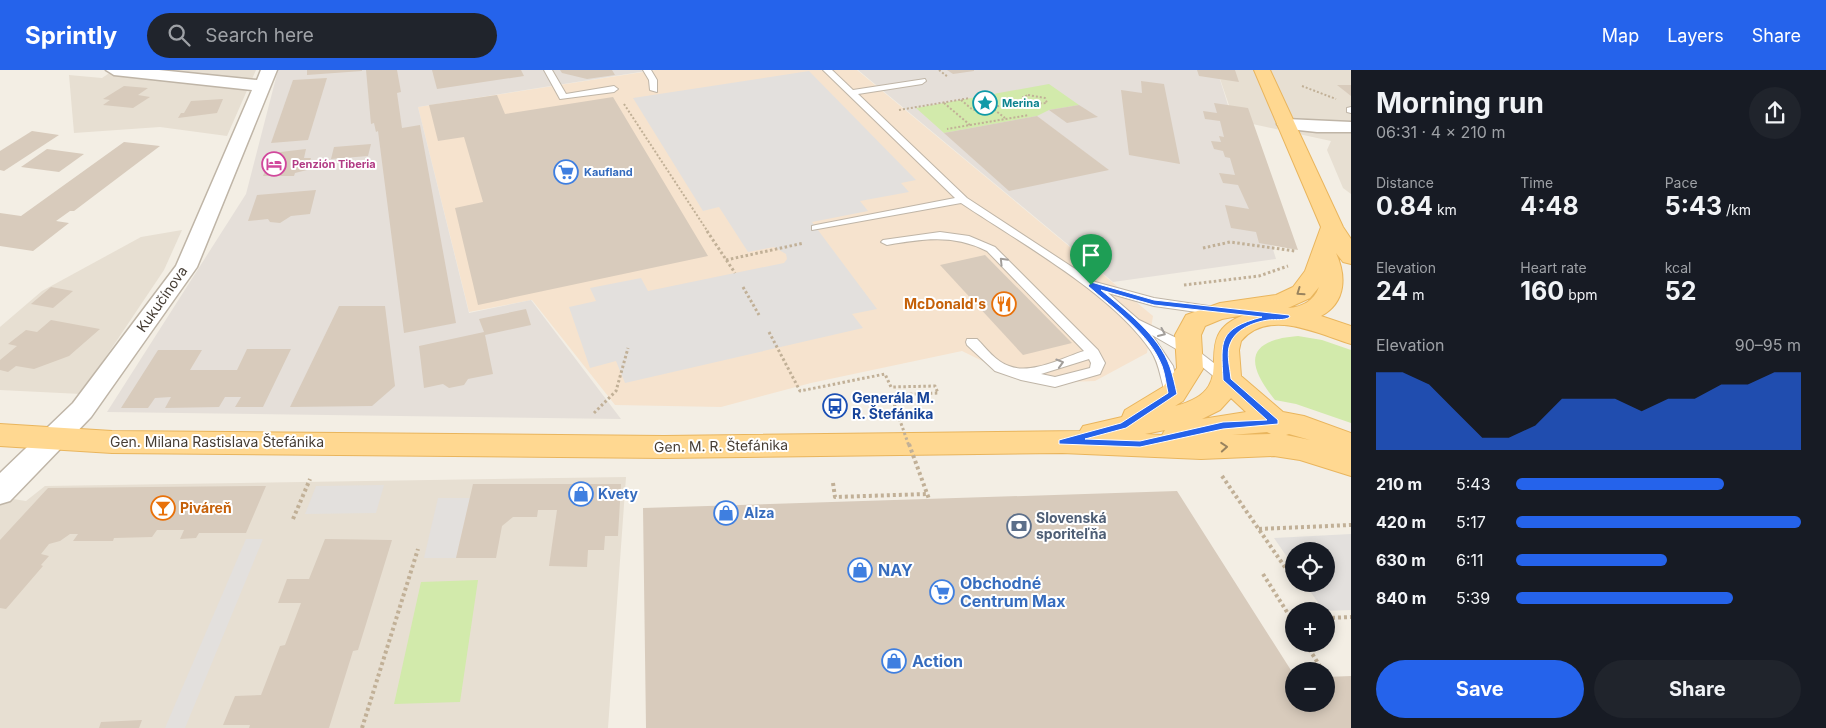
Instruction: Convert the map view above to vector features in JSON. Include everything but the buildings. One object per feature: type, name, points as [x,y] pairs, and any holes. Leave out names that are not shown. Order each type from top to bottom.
[{"type":"main road","points":[[1262,70],[1332,227],[1351,257]]},
{"type":"main road","points":[[1132,435],[1173,394],[1190,369],[1188,335],[1195,321],[1218,311],[1284,301],[1301,294],[1310,284],[1314,252],[1332,227]]},
{"type":"main road","points":[[1227,380],[1225,345],[1234,332],[1247,323],[1260,319],[1310,313],[1321,306],[1330,292],[1334,273],[1314,252]]},
{"type":"main road","points":[[1218,311],[1287,317],[1321,324],[1351,335]]},
{"type":"main road","name":"Gen. M. R. Štefánika","points":[[1132,435],[1207,406],[1220,393],[1227,380],[1275,422],[1303,441],[1347,456]]},
{"type":"main road","name":"Gen. M. R. Štefánika","points":[[380,443],[664,447],[1062,442],[1275,422]]},
{"type":"main road","points":[[0,434],[54,439]]},
{"type":"main road","name":"Gen. M. R. Štefánika","points":[[1132,435],[1201,448],[1274,445],[1347,456]]},
{"type":"main road","name":"Gen. Milana Rastislava Štefánika","points":[[54,439],[112,442],[380,443]]},
{"type":"street","points":[[114,70],[266,78]]},
{"type":"street","name":"Kukučínova","points":[[0,492],[82,410],[186,268],[266,78]]},
{"type":"street","points":[[1286,124],[1317,127],[1351,127]]},
{"type":"lane","points":[[548,70],[563,97],[614,89]]},
{"type":"lane","points":[[647,70],[653,80],[654,90]]},
{"type":"lane","points":[[851,93],[922,81],[909,70]]},
{"type":"lane","points":[[832,71],[851,93],[963,200],[1091,285],[1133,321],[1156,348],[1166,366],[1173,394]]},
{"type":"lane","points":[[816,228],[963,200]]},
{"type":"lane","points":[[887,242],[942,234],[965,237],[978,241],[992,249],[1093,353],[1098,363],[1095,371],[1055,382],[1003,369],[987,358],[972,342]]},
{"type":"lane","points":[[1091,285],[1154,302],[1218,311]]},
{"type":"lane","points":[[1133,321],[1167,335],[1189,348],[1227,380]]},
{"type":"path","points":[[939,70],[948,77]]},
{"type":"path","points":[[1302,86],[1343,102]]},
{"type":"path","points":[[614,89],[735,273]]},
{"type":"path","points":[[961,99],[973,110],[1025,102],[1038,106],[1047,104],[1047,101],[1040,96],[1028,95],[1023,97],[1025,102]]},
{"type":"path","points":[[893,112],[970,98]]},
{"type":"path","points":[[943,102],[970,125]]},
{"type":"path","points":[[991,107],[1006,119]]},
{"type":"path","points":[[947,129],[1028,115]]},
{"type":"path","points":[[726,260],[808,242]]},
{"type":"path","points":[[1203,248],[1230,242],[1314,252]]},
{"type":"path","points":[[1183,285],[1259,276],[1289,265]]},
{"type":"path","points":[[743,287],[759,314]]},
{"type":"path","points":[[769,332],[800,391],[885,374],[891,387],[935,386],[938,393],[892,395],[929,499]]},
{"type":"path","points":[[594,413],[616,391],[628,348]]},
{"type":"path","points":[[1222,476],[1285,567]]},
{"type":"path","points":[[293,519],[310,480]]},
{"type":"path","points":[[834,483],[835,497],[927,494]]},
{"type":"path","points":[[1259,529],[1351,525]]},
{"type":"path","points":[[362,728],[418,549]]},
{"type":"path","points":[[1264,574],[1285,607]]},
{"type":"path","points":[[1335,618],[1351,617]]},
{"type":"shaded area","points":[[114,70],[256,70],[227,136],[160,127],[74,133],[69,75],[102,78]]},
{"type":"shaded area","points":[[278,70],[653,70],[418,107],[469,313],[531,300],[621,419],[107,412],[246,194]]},
{"type":"shaded area","points":[[656,70],[857,70],[1153,316],[1147,353],[1095,381],[1042,383],[1009,374],[962,351],[811,383],[721,407],[615,405],[532,300],[469,312],[418,107]]},
{"type":"shaded area","name":"Merina","points":[[858,70],[1217,70],[1276,259],[1113,282]]},
{"type":"shaded area","points":[[1217,70],[1351,70],[1351,194],[1343,188],[1327,150],[1331,141],[1234,120]]},
{"type":"shaded area","points":[[809,71],[916,180],[901,183],[909,192],[860,201],[868,211],[812,222],[877,309],[852,314],[863,328],[625,383],[616,361],[590,368],[569,307],[596,301],[590,288],[641,278],[648,291],[784,263],[787,259],[786,254],[774,247],[748,252],[719,207],[703,211],[633,98]]},
{"type":"shaded area","points":[[182,230],[164,270],[81,394],[0,390],[0,327],[42,291],[141,237]]},
{"type":"shaded area","points":[[626,477],[608,728],[0,728],[0,497],[26,501],[45,486]]},
{"type":"shaded area","points":[[384,485],[376,513],[305,514],[316,486]]},
{"type":"shaded area","points":[[438,498],[470,498],[456,558],[424,558]]},
{"type":"shaded area","points":[[1351,534],[1351,610],[1335,611],[1335,602],[1318,602],[1311,592],[1335,592],[1335,542],[1285,542],[1285,554],[1274,538]]},
{"type":"shaded area","points":[[246,539],[263,539],[185,728],[165,728]]},
{"type":"green space","points":[[1049,84],[1079,105],[1049,110],[1037,116],[944,133],[916,108]]},
{"type":"green space","points":[[1298,336],[1322,340],[1351,350],[1351,423],[1296,404],[1275,400],[1265,387],[1255,365],[1256,356],[1260,348],[1268,342]]},
{"type":"green space","points":[[478,580],[460,702],[394,704],[421,582]]},
{"type":"place","name":"Merina","points":[[985,103]]},
{"type":"place","name":"Penzión Tiberia","points":[[274,164]]},
{"type":"place","name":"Kaufland","points":[[566,172]]},
{"type":"place","name":"McDonald's","points":[[1004,304]]},
{"type":"place","name":"Generála M. R. Štefánika","points":[[835,406]]},
{"type":"place","name":"Kvety","points":[[581,494]]},
{"type":"place","name":"Piváreň","points":[[163,508]]},
{"type":"place","name":"Alza","points":[[726,513]]},
{"type":"place","name":"Slovenská sporiteľňa","points":[[1019,526]]},
{"type":"place","name":"NAY","points":[[860,570]]},
{"type":"place","name":"Obchodné Centrum Max","points":[[942,592]]},
{"type":"place","name":"Action","points":[[894,661]]},
{"type":"route","points":[[1091,285],[1154,302],[1218,311],[1287,317],[1267,318],[1247,323],[1234,332],[1225,345],[1227,380],[1275,422],[1247,422],[1140,444],[1062,442],[1124,426],[1173,394],[1166,366],[1156,348],[1133,321],[1091,285]]}]
